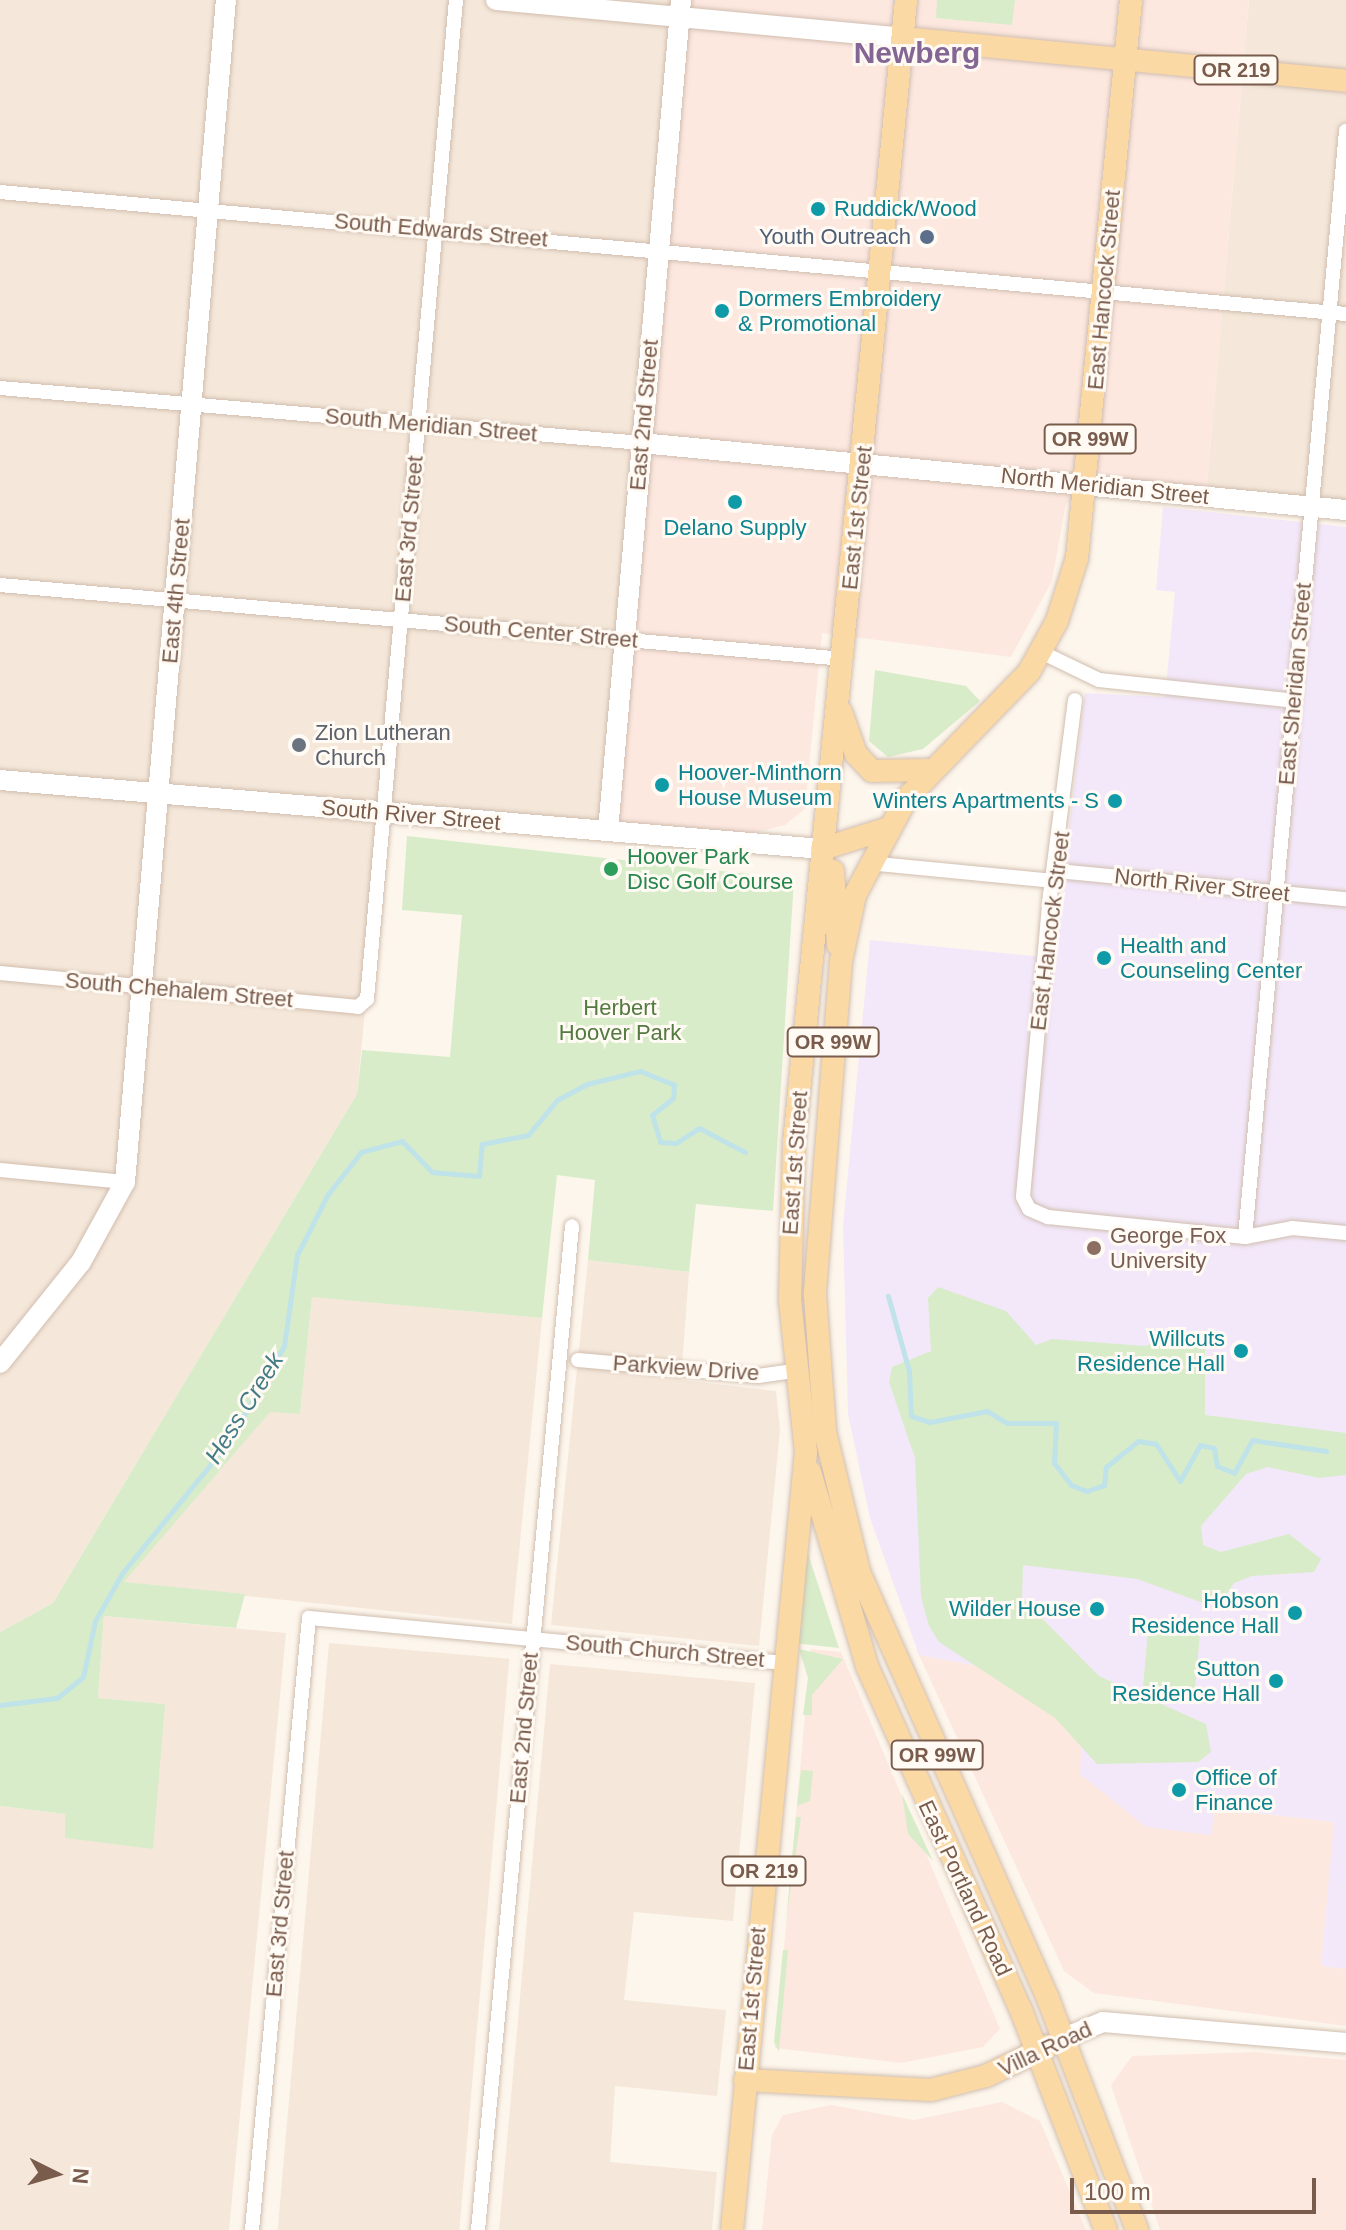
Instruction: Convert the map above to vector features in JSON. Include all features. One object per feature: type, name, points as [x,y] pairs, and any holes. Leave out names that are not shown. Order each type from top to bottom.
[{"type":"main road","name":"East 1st Street","points":[[732,2230],[783,1663],[806,1452],[794,1371],[793,1173],[906,0]]},
{"type":"main road","name":"East Hancock Street","points":[[932,770],[985,723],[1041,652],[1074,568],[1086,484],[1131,0]]},
{"type":"main road","name":"OR 219","points":[[903,38],[1346,81]]},
{"type":"main road","points":[[839,707],[856,754],[872,771],[932,770]]},
{"type":"main road","name":"East 1st Street","points":[[831,1464],[819,1378],[816,1247],[841,961],[868,863],[886,829],[932,770]]},
{"type":"main road","points":[[841,961],[833,875],[822,849],[886,829]]},
{"type":"main road","name":"East Portland Road","points":[[806,1452],[835,1573],[867,1666],[1038,2051],[1106,2230]]},
{"type":"main road","name":"East Portland Road","points":[[831,1464],[877,1620],[1064,2038],[1137,2230]]},
{"type":"main road","name":"Villa Road","points":[[745,2080],[931,2090],[986,2076],[1064,2038]]},
{"type":"street","name":"East 4th Street","points":[[125,1182],[226,0]]},
{"type":"street","name":"East 3rd Street","points":[[358,1007],[367,999],[456,0]]},
{"type":"street","points":[[496,0],[680,8],[903,38]]},
{"type":"street","name":"East 2nd Street","points":[[608,831],[680,8]]},
{"type":"street","name":"East Sheridan Street","points":[[1245,1237],[1346,131]]},
{"type":"street","name":"South Edwards Street","points":[[0,192],[881,268],[1346,314]]},
{"type":"street","name":"South Meridian Street","points":[[0,388],[863,462]]},
{"type":"street","name":"North Meridian Street","points":[[863,462],[1346,510]]},
{"type":"street","name":"South Center Street","points":[[0,585],[844,659]]},
{"type":"street","points":[[1041,652],[1099,680],[1294,701]]},
{"type":"street","name":"East Hancock Street","points":[[1075,700],[1023,1197],[1029,1209],[1048,1217],[1245,1237]]},
{"type":"street","name":"South River Street","points":[[0,780],[822,849]]},
{"type":"street","name":"North River Street","points":[[868,863],[1346,899]]},
{"type":"street","name":"South Chehalem Street","points":[[0,973],[358,1007]]},
{"type":"street","points":[[0,1170],[125,1182],[89,1251],[0,1363]]},
{"type":"street","name":"East 2nd Street","points":[[478,2230],[572,1226]]},
{"type":"street","points":[[1245,1237],[1292,1228],[1346,1233]]},
{"type":"street","name":"Parkview Drive","points":[[578,1360],[758,1376],[794,1371]]},
{"type":"street","name":"East 3rd Street","points":[[252,2230],[309,1618]]},
{"type":"street","name":"South Church Street","points":[[309,1618],[783,1663]]},
{"type":"street","name":"Villa Road","points":[[1064,2038],[1103,2022],[1346,2043]]},
{"type":"shaded area","points":[[0,0],[682,0],[608,831],[384,812],[357,1094],[53,1603],[0,1632]]},
{"type":"shaded area","points":[[689,0],[1249,0],[1206,496],[1112,486],[1066,503],[1052,581],[1011,657],[822,633],[805,809],[785,825],[724,841],[608,831]]},
{"type":"shaded area","points":[[1249,0],[1346,0],[1346,510],[1206,496]]},
{"type":"shaded area","name":"George Fox University","points":[[1163,507],[1346,527],[1346,1969],[1321,1966],[1334,1822],[1215,1808],[1211,1835],[1146,1827],[1080,1774],[1083,1728],[1000,1670],[919,1655],[870,1518],[848,1414],[843,1226],[870,940],[1054,958],[1085,693],[1165,697],[1175,592],[1156,590]]},
{"type":"shaded area","points":[[588,1260],[689,1272],[681,1380],[776,1391],[780,1430],[759,1646],[551,1625]]},
{"type":"shaded area","points":[[312,1296],[542,1318],[512,1624],[123,1583],[270,1411],[300,1414]]},
{"type":"shaded area","points":[[104,1616],[286,1633],[229,2230],[0,2230],[0,1806],[66,1814],[65,1837],[164,1704],[98,1698]]},
{"type":"shaded area","points":[[329,1643],[509,1659],[459,2230],[278,2230]]},
{"type":"shaded area","points":[[811,1649],[841,1652],[1000,2029],[983,2047],[901,2063],[775,2048]]},
{"type":"shaded area","points":[[919,1655],[1000,1670],[1214,1808],[1335,1822],[1321,1966],[1346,1969],[1346,2026],[1094,1993],[1064,1971]]},
{"type":"shaded area","points":[[550,1664],[755,1683],[733,1921],[634,1912],[624,2000],[726,2010],[717,2096],[615,2086],[610,2162],[717,2172],[712,2230],[499,2230]]},
{"type":"shaded area","points":[[1255,2052],[1346,2060],[1346,2230],[1160,2230],[1111,2085],[1132,2056]]},
{"type":"shaded area","points":[[1002,2102],[1040,2121],[1086,2230],[762,2230],[772,2135],[783,2115],[831,2105],[914,2120]]},
{"type":"green space","points":[[937,0],[1015,0],[1012,25],[936,18]]},
{"type":"green space","points":[[875,670],[966,686],[980,701],[923,749],[888,757],[869,741]]},
{"type":"green space","name":"Herbert Hoover Park","points":[[407,836],[794,879],[773,1211],[696,1204],[689,1272],[588,1260],[595,1180],[557,1175],[542,1318],[312,1297],[300,1414],[270,1412],[124,1582],[245,1594],[236,1628],[104,1616],[98,1698],[165,1704],[153,1849],[65,1838],[65,1814],[0,1806],[0,1632],[53,1603],[357,1094],[362,1050],[450,1057],[462,915],[402,910]]},
{"type":"green space","points":[[938,1287],[1006,1311],[1036,1345],[1052,1339],[1145,1346],[1184,1332],[1205,1336],[1205,1415],[1346,1433],[1346,1475],[1319,1478],[1268,1467],[1246,1474],[1201,1526],[1203,1545],[1221,1552],[1289,1534],[1321,1559],[1314,1572],[1252,1576],[1234,1583],[1220,1604],[1206,1604],[1137,1579],[1023,1565],[1022,1598],[1099,1676],[1206,1724],[1211,1752],[1198,1762],[1097,1764],[1055,1718],[939,1642],[929,1626],[921,1597],[915,1458],[889,1382],[892,1367],[931,1351],[928,1298]]},
{"type":"green space","points":[[808,1554],[839,1648],[793,1643]]},
{"type":"green space","points":[[1149,1619],[1201,1624],[1195,1690],[1143,1686]]},
{"type":"green space","points":[[799,1649],[843,1659],[812,1695],[812,1715],[803,1715],[808,1678]]},
{"type":"green space","points":[[801,1770],[813,1771],[810,1801],[797,1806]]},
{"type":"green space","points":[[902,1794],[933,1861],[908,1834]]},
{"type":"green space","points":[[796,1817],[801,1817],[786,1921]]},
{"type":"green space","points":[[783,1950],[788,1950],[779,2052],[774,2042]]},
{"type":"waterway","name":"Hess Creek","points":[[0,1705],[57,1698],[83,1677],[95,1621],[123,1572],[227,1444],[284,1346],[297,1255],[328,1194],[361,1152],[402,1141],[432,1172],[479,1176],[482,1144],[528,1135],[557,1100],[587,1084],[640,1071],[674,1085],[673,1098],[652,1115],[660,1142],[676,1143],[699,1128],[745,1152]]},
{"type":"waterway","name":"Hess Creek","points":[[888,1296],[909,1371],[911,1416],[930,1422],[987,1411],[1007,1423],[1056,1423],[1054,1463],[1071,1485],[1087,1491],[1104,1485],[1106,1467],[1138,1441],[1156,1444],[1180,1481],[1200,1445],[1214,1448],[1217,1466],[1234,1473],[1252,1440],[1326,1451]]},
{"type":"place","name":"Ruddick/Wood","points":[[818,209]]},
{"type":"place","name":"Youth Outreach","points":[[927,237]]},
{"type":"place","name":"Dormers Embroidery & Promotional","points":[[722,311]]},
{"type":"place","name":"Delano Supply","points":[[735,502]]},
{"type":"place","name":"Zion Lutheran Church","points":[[299,745]]},
{"type":"place","name":"Hoover-Minthorn House Museum","points":[[662,785]]},
{"type":"place","name":"Winters Apartments - S","points":[[1115,801]]},
{"type":"place","name":"Hoover Park Disc Golf Course","points":[[611,869]]},
{"type":"place","name":"Health and Counseling Center","points":[[1104,958]]},
{"type":"place","name":"George Fox University","points":[[1094,1248]]},
{"type":"place","name":"Willcuts Residence Hall","points":[[1241,1351]]},
{"type":"place","name":"Wilder House","points":[[1097,1609]]},
{"type":"place","name":"Hobson Residence Hall","points":[[1295,1613]]},
{"type":"place","name":"Sutton Residence Hall","points":[[1276,1681]]},
{"type":"place","name":"Office of Finance","points":[[1179,1790]]},
{"type":"district","name":"Newberg","points":[[917,53]]}]
